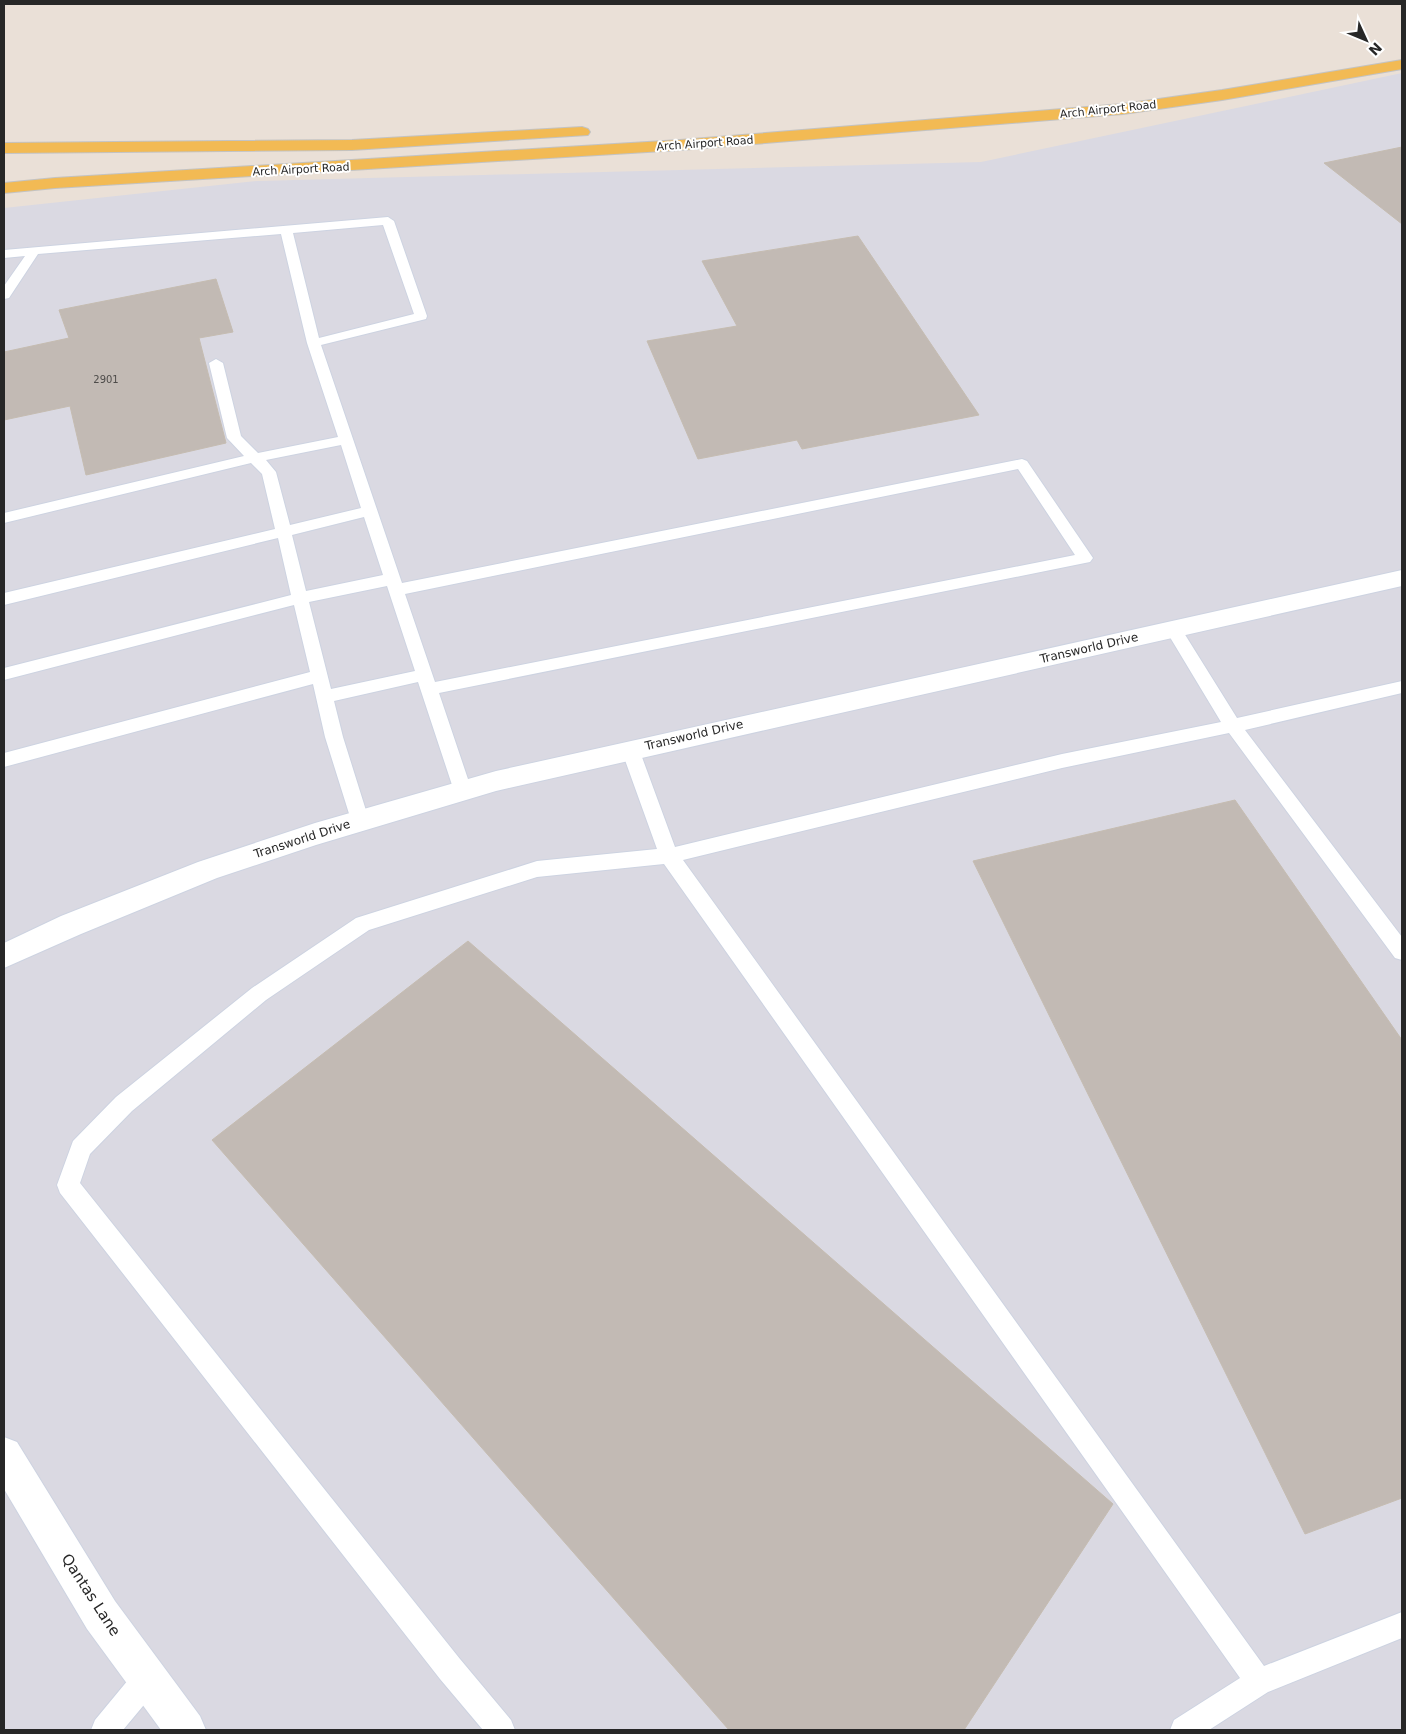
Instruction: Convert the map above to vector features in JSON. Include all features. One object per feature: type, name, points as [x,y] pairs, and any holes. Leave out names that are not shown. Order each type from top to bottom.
[{"type":"main road","name":"Arch Airport Road","points":[[4,188],[55,183],[680,145],[1123,109],[1222,95],[1402,64]]},
{"type":"main road","name":"Arch Airport Road","points":[[4,148],[352,145],[600,131]]},
{"type":"main road","points":[[4,134],[72,146]]},
{"type":"street","name":"Transworld Drive","points":[[4,956],[71,925],[208,870],[360,820],[463,791],[560,765],[1402,578]]},
{"type":"street","name":"Qantas Lane","points":[[4,1455],[101,1615],[186,1730]]},
{"type":"lane","points":[[4,254],[388,221],[421,316],[314,343]]},
{"type":"lane","points":[[286,229],[314,343],[463,791]]},
{"type":"lane","points":[[4,295],[34,251]]},
{"type":"lane","points":[[216,363],[234,438],[268,472],[334,737],[360,820]]},
{"type":"lane","points":[[4,518],[254,458],[346,440]]},
{"type":"lane","points":[[4,674],[300,598],[394,585],[1022,464],[1085,558],[427,682],[325,697]]},
{"type":"lane","points":[[4,599],[370,511]]},
{"type":"lane","points":[[1173,629],[1232,725],[1402,952]]},
{"type":"lane","points":[[4,760],[319,676]]},
{"type":"lane","points":[[501,1730],[450,1669],[68,1185],[81,1148],[124,1104],[259,994],[363,924],[537,869],[669,856],[1062,761],[1402,687]]},
{"type":"lane","points":[[630,750],[669,856],[1260,1682]]},
{"type":"lane","points":[[1184,1730],[1260,1682],[1402,1625]]},
{"type":"lane","points":[[105,1730],[148,1678]]},
{"type":"shaded area","points":[[1402,73],[1402,1730],[4,1730],[4,208],[257,181],[981,162]]},
{"type":"building","points":[[1402,147],[1402,224],[1324,163]]},
{"type":"building","points":[[858,236],[979,415],[802,449],[797,440],[698,459],[647,341],[737,326],[702,261]]},
{"type":"building","points":[[216,279],[233,332],[199,338],[226,443],[86,475],[70,406],[4,420],[4,352],[69,338],[59,310]]},
{"type":"building","points":[[1235,800],[1402,1040],[1402,1498],[1305,1534],[973,861]]},
{"type":"building","points":[[468,941],[1113,1504],[964,1730],[729,1730],[212,1140]]}]
